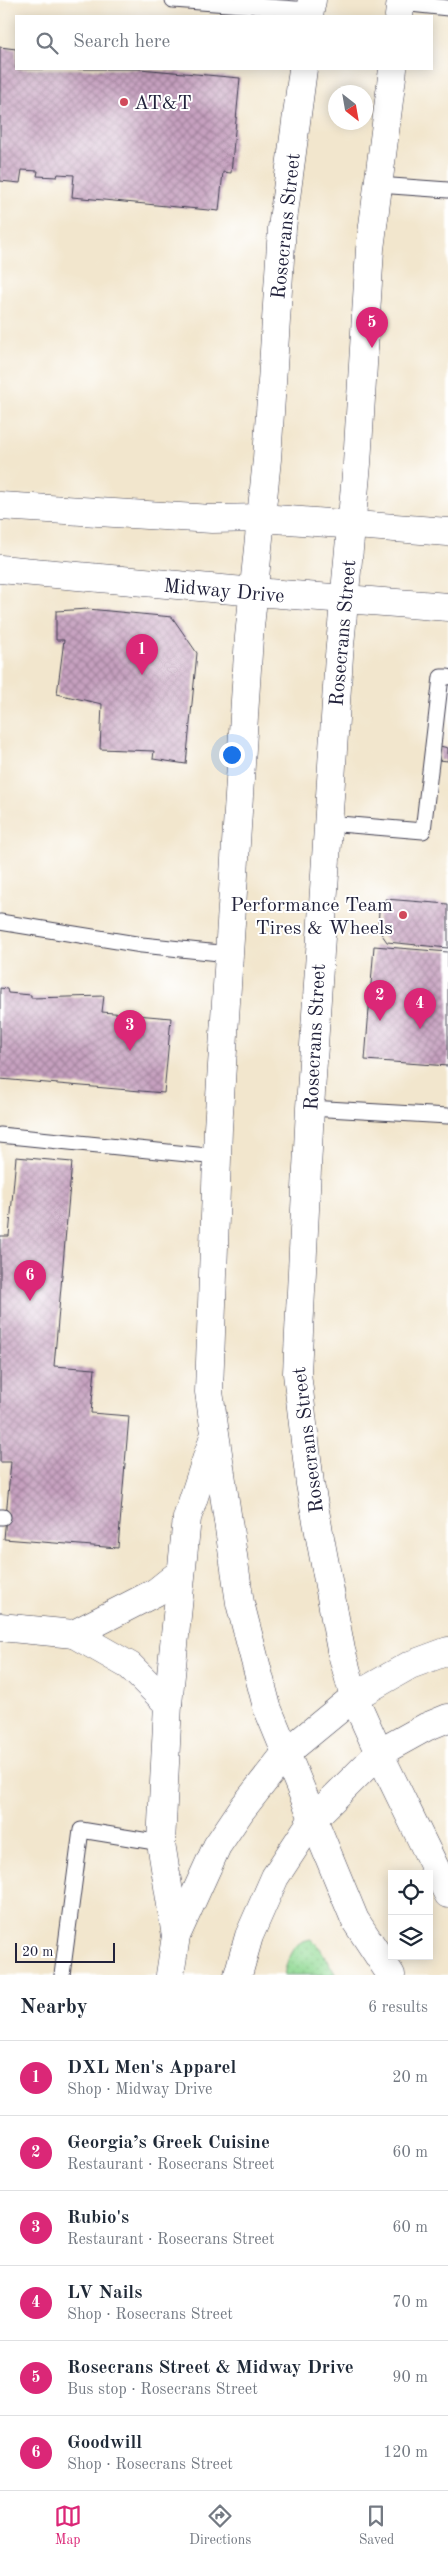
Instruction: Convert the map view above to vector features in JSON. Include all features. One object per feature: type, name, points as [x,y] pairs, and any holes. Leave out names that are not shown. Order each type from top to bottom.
[{"type":"main road","name":"Rosecrans Street","points":[[303,70],[282,228],[262,518],[250,636],[217,1157],[209,1392],[240,1603],[267,1707],[355,1920],[391,1975]]},
{"type":"main road","name":"Rosecrans Street","points":[[393,70],[370,249],[352,525],[340,636],[310,1108],[297,1373],[310,1484],[341,1650],[354,1697],[379,1753],[448,1894]]},
{"type":"main road","points":[[0,506],[212,519],[262,518],[448,532]]},
{"type":"main road","name":"Midway Drive","points":[[0,569],[345,600],[448,607]]},
{"type":"main road","points":[[176,1936],[160,1844],[168,1704],[187,1518],[215,1433]]},
{"type":"main road","points":[[74,1634],[148,1596],[181,1572]]},
{"type":"main road","points":[[0,1627],[74,1634],[130,1666],[168,1704]]},
{"type":"main road","points":[[170,1975],[176,1936],[217,1846],[242,1809],[286,1753],[354,1697],[410,1665],[448,1651]]},
{"type":"main road","points":[[238,1975],[249,1936],[275,1877],[313,1819],[379,1753],[426,1727],[448,1718]]},
{"type":"lane","points":[[173,0],[310,9]]},
{"type":"lane","points":[[400,6],[448,8]]},
{"type":"lane","points":[[378,186],[448,190]]},
{"type":"lane","points":[[327,823],[423,832],[441,677],[448,677]]},
{"type":"lane","points":[[0,922],[142,945],[229,954]]},
{"type":"lane","points":[[310,1108],[448,1116]]},
{"type":"lane","points":[[0,1135],[217,1157]]},
{"type":"lane","points":[[62,1975],[81,1830],[160,1844]]},
{"type":"green space","points":[[311,1939],[320,1948],[336,1975],[284,1975],[289,1957],[295,1947]]},
{"type":"building","points":[[0,47],[15,49],[15,70],[151,70],[240,78],[231,173],[223,172],[219,211],[72,197],[74,175],[58,174],[57,177],[37,176],[38,171],[22,170],[20,183],[0,181]]},
{"type":"building","points":[[88,609],[172,617],[197,653],[186,764],[153,759],[154,751],[100,749],[102,704],[57,694],[64,640],[56,640],[56,611]]},
{"type":"building","points":[[440,746],[448,748],[448,761],[439,760]]},
{"type":"building","points":[[385,899],[448,904],[448,948],[387,942],[378,929],[379,911],[385,905]]},
{"type":"building","points":[[374,946],[448,952],[448,1066],[365,1060]]},
{"type":"building","points":[[0,988],[7,989],[8,993],[31,995],[31,998],[104,996],[102,1012],[171,1018],[164,1093],[0,1079]]},
{"type":"building","points":[[16,1157],[72,1162],[54,1366],[95,1369],[91,1413],[129,1416],[118,1548],[4,1539],[11,1462],[0,1462],[0,1236],[9,1236]]},
{"type":"place","name":"AT&T","points":[[124,102]]},
{"type":"place","name":"Rosecrans Street & Midway Drive","points":[[372,348]]},
{"type":"place","name":"DXL Men's Apparel","points":[[142,675]]},
{"type":"place","name":"Performance Team Tires & Wheels","points":[[403,915]]},
{"type":"place","name":"Georgia’s Greek Cuisine","points":[[380,1021]]},
{"type":"place","name":"LV Nails","points":[[420,1029]]},
{"type":"place","name":"Rubio's","points":[[130,1051]]},
{"type":"place","name":"Goodwill","points":[[30,1301]]}]
